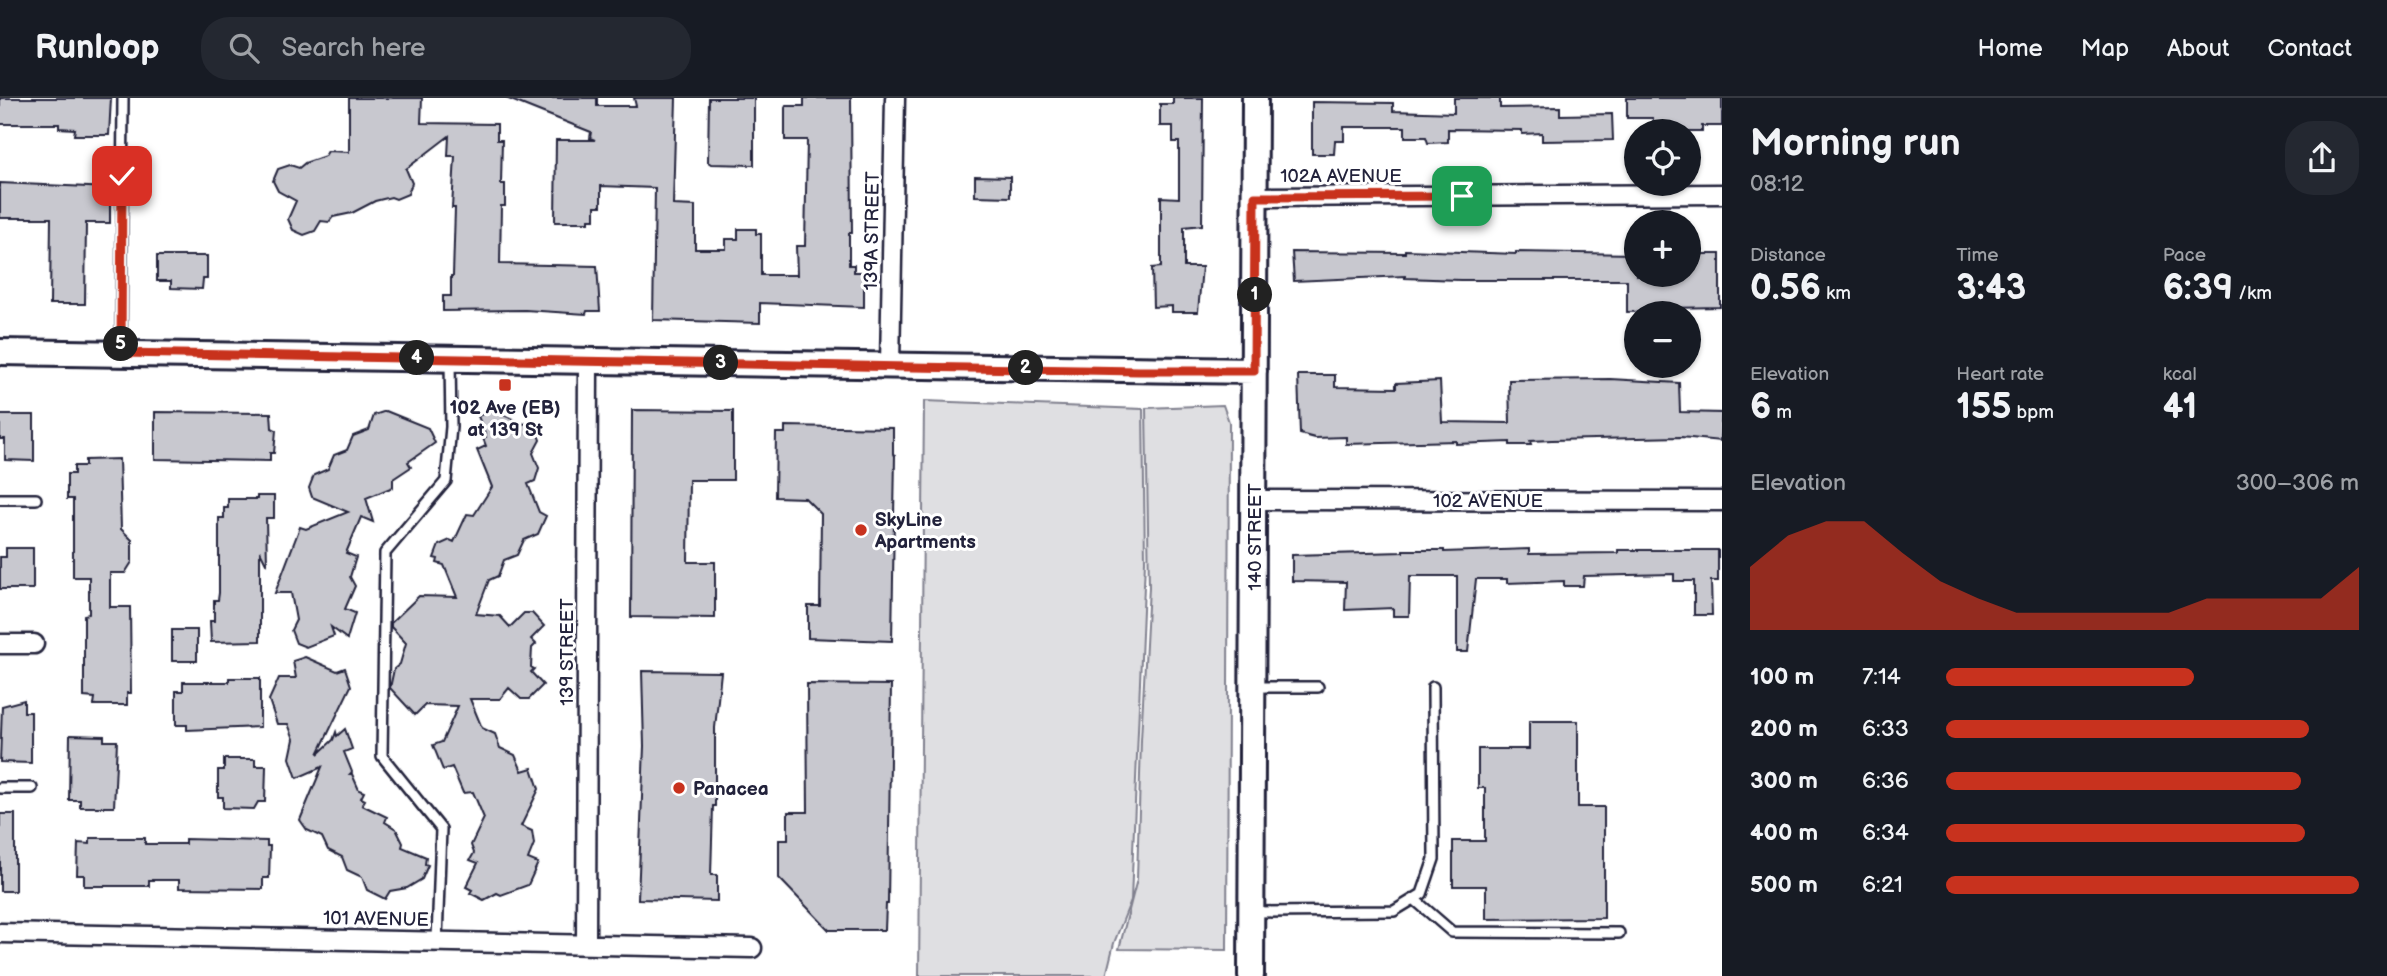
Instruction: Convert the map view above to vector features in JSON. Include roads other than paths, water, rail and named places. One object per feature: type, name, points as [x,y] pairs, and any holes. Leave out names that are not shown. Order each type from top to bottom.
[{"type":"street","name":"139A STREET","points":[[890,365],[895,98]]},
{"type":"street","name":"140 STREET","points":[[1251,976],[1255,98]]},
{"type":"street","name":"102A AVENUE","points":[[1255,197],[1722,194]]},
{"type":"street","points":[[0,352],[1254,371]]},
{"type":"street","name":"139 STREET","points":[[586,944],[588,361]]},
{"type":"street","name":"102 AVENUE","points":[[1254,500],[1722,500]]},
{"type":"street","points":[[0,644],[34,644]]},
{"type":"street","name":"101 AVENUE","points":[[0,933],[752,948]]},
{"type":"lane","points":[[121,353],[123,98]]},
{"type":"lane","points":[[437,940],[441,829],[382,755],[385,553],[446,481],[451,427],[450,358]]},
{"type":"lane","points":[[0,499],[36,499]]},
{"type":"lane","points":[[1252,687],[1318,687]]},
{"type":"lane","points":[[1251,912],[1394,911],[1422,894],[1434,859],[1433,687]]},
{"type":"lane","points":[[0,788],[32,788]]},
{"type":"lane","points":[[1414,899],[1452,932],[1619,933]]},
{"type":"place","name":"102 Ave (EB) at 139 St","points":[[505,385]]},
{"type":"place","name":"SkyLine Apartments","points":[[861,530]]},
{"type":"place","name":"Panacea","points":[[679,788]]}]
